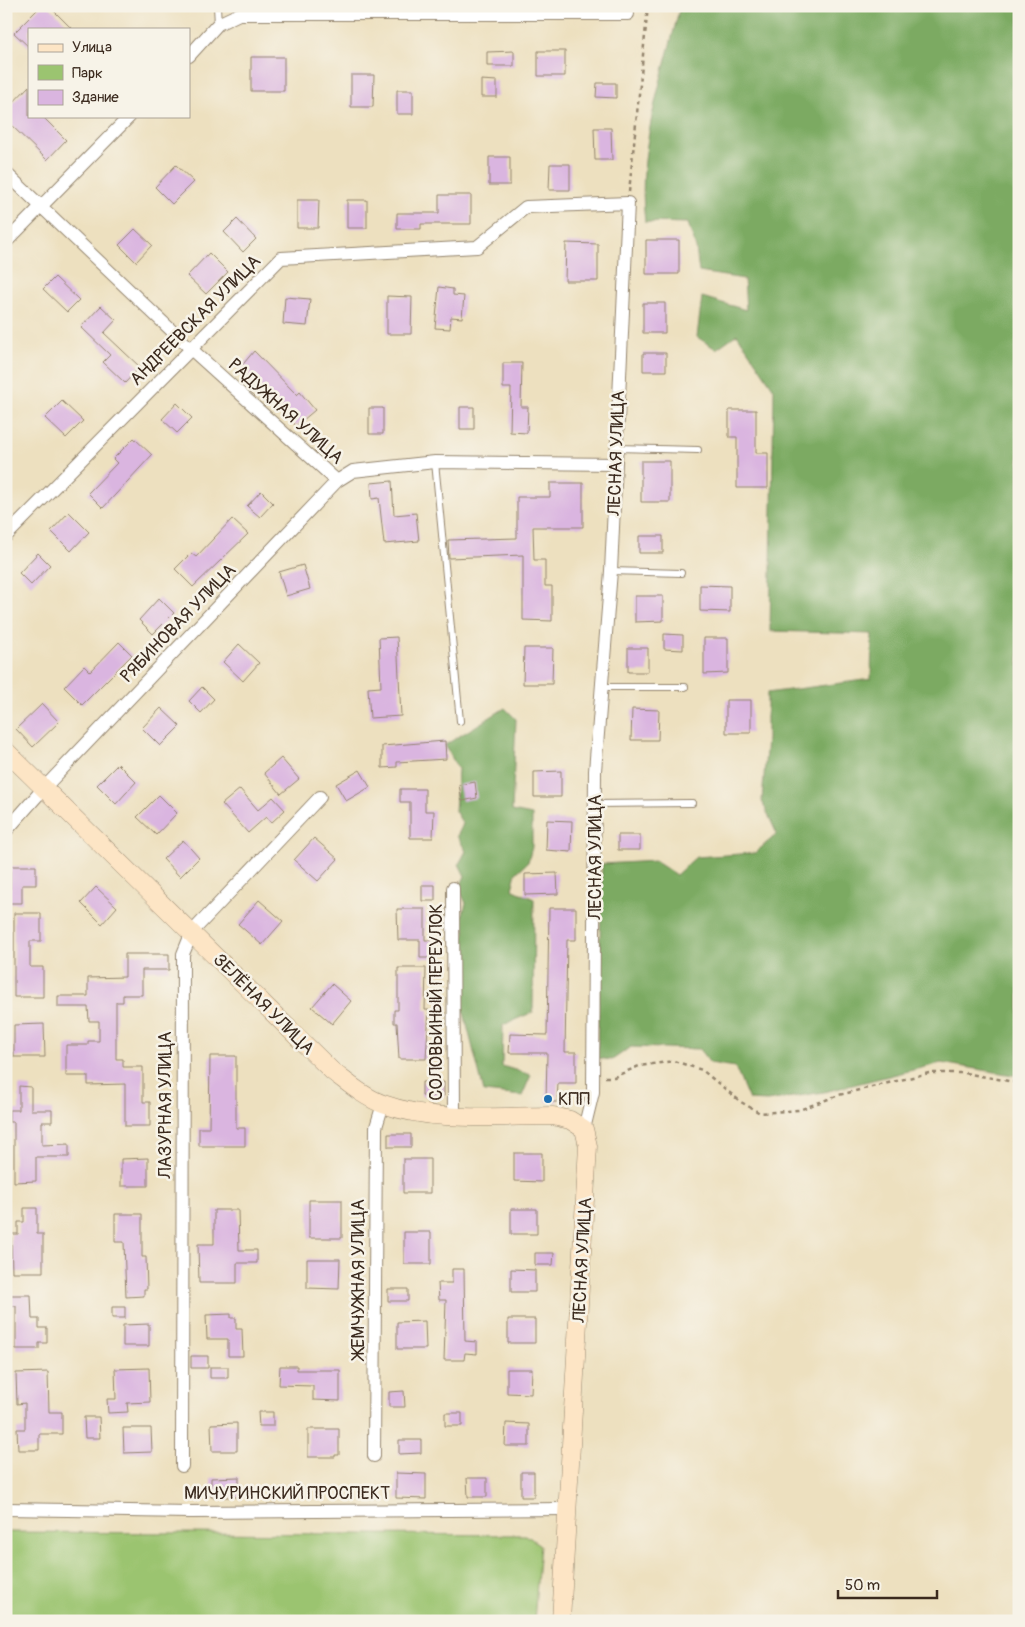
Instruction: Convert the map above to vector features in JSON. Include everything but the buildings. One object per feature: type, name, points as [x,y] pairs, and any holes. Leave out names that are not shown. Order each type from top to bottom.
[{"type":"street","points":[[190,55],[218,24],[239,14],[628,14]]},
{"type":"street","points":[[6,242],[128,118]]},
{"type":"street","name":"РАДУЖНАЯ УЛИЦА","points":[[6,173],[191,349],[337,481],[353,471],[435,462],[616,464]]},
{"type":"street","name":"АНДРЕЕВСКАЯ УЛИЦА","points":[[6,536],[282,258],[478,247],[526,207],[628,203]]},
{"type":"street","name":"ЛЕСНАЯ УЛИЦА","points":[[561,1621],[588,1146],[584,1130],[593,1092],[595,771],[611,571],[628,203]]},
{"type":"street","name":"РЯБИНОВАЯ УЛИЦА","points":[[6,831],[44,788],[337,481]]},
{"type":"street","name":"ЗЕЛЁНАЯ УЛИЦА","points":[[6,751],[332,1071],[358,1090],[383,1104],[425,1113],[454,1116],[554,1116],[570,1120],[584,1130]]},
{"type":"street","name":"ЛАЗУРНАЯ УЛИЦА","points":[[182,1466],[183,954],[192,932],[320,798]]},
{"type":"street","name":"СОЛОВЬИНЫЙ ПЕРЕУЛОК","points":[[453,888],[454,1116]]},
{"type":"street","name":"ЖЕМЧУЖНАЯ УЛИЦА","points":[[374,1456],[376,1127],[383,1104]]},
{"type":"street","name":"МИЧУРИНСКИЙ ПРОСПЕКТ","points":[[6,1509],[190,1512],[568,1509]]},
{"type":"lane","points":[[217,6],[218,24]]},
{"type":"lane","points":[[616,448],[698,450]]},
{"type":"lane","points":[[435,462],[460,721]]},
{"type":"lane","points":[[611,571],[681,573]]},
{"type":"lane","points":[[602,687],[685,687]]},
{"type":"lane","points":[[595,804],[692,803]]},
{"type":"path","points":[[628,203],[648,6]]},
{"type":"path","points":[[593,1078],[614,1077],[639,1066],[674,1061],[702,1070],[741,1102],[760,1113],[799,1110],[839,1095],[929,1073],[965,1073],[1019,1083]]},
{"type":"green space","points":[[680,6],[1019,6],[1019,1076],[941,1063],[824,1092],[767,1101],[749,1100],[735,1067],[710,1063],[699,1049],[631,1047],[612,1060],[597,1058],[602,864],[655,861],[676,875],[696,857],[755,853],[777,834],[762,801],[767,739],[767,693],[871,679],[872,634],[770,631],[774,389],[737,334],[716,349],[697,337],[702,297],[746,310],[744,279],[699,272],[696,248],[688,223],[645,222],[643,195],[648,140],[659,86]]},
{"type":"green space","points":[[505,708],[516,719],[512,811],[532,815],[532,847],[528,862],[516,873],[512,889],[534,899],[533,1012],[503,1025],[502,1066],[531,1075],[522,1096],[484,1092],[462,1005],[464,977],[458,955],[465,933],[461,920],[466,903],[459,889],[465,876],[459,864],[466,851],[457,836],[463,824],[455,811],[458,769],[445,745]]},
{"type":"green space","points":[[6,1532],[526,1535],[540,1545],[534,1621],[6,1621]]},
{"type":"place","name":"КПП","points":[[548,1099]]}]
